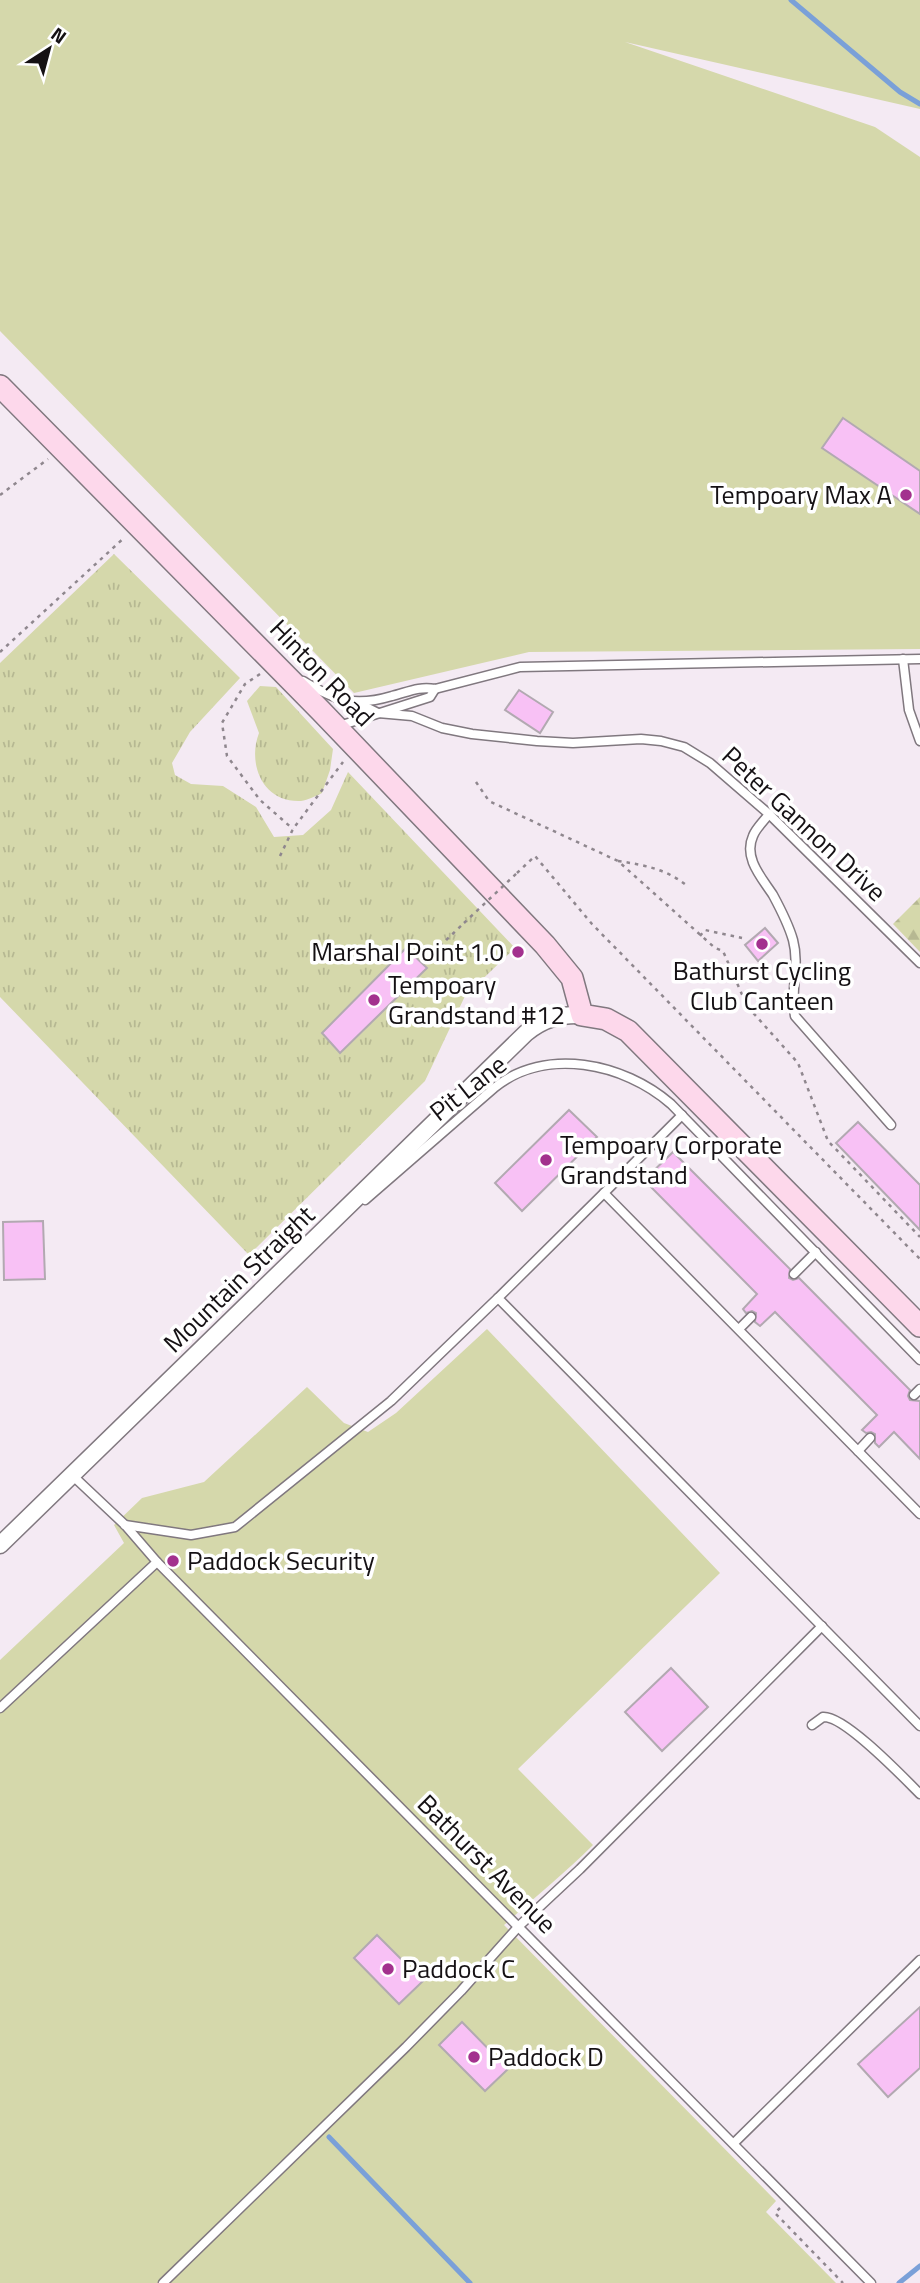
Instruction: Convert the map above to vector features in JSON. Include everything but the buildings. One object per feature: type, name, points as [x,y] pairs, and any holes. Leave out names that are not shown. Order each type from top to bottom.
[{"type":"street","name":"Hinton Road","points":[[0,386],[353,744],[566,970],[572,978],[582,1015]]},
{"type":"street","name":"Mountain Straight","points":[[0,1545],[510,1048],[540,1022],[565,1015],[582,1015]]},
{"type":"street","points":[[582,1015],[615,1023],[639,1042],[920,1326]]},
{"type":"lane","points":[[904,659],[909,710],[920,741]]},
{"type":"lane","points":[[358,703],[423,686],[435,689],[488,673],[520,667],[920,659]]},
{"type":"lane","name":"Peter Gannon Drive","points":[[274,664],[327,694],[345,701],[358,703],[379,713],[412,716],[442,729],[537,741],[573,743],[641,739],[684,747],[710,763],[769,814],[920,963]]},
{"type":"lane","points":[[336,727],[430,697],[435,689]]},
{"type":"lane","points":[[769,814],[752,836],[750,852],[754,868],[774,897],[792,939],[797,963],[792,999],[795,1016],[891,1125]]},
{"type":"lane","name":"Pit Lane","points":[[302,1253],[506,1078],[540,1066],[572,1065],[611,1070],[647,1085],[682,1115],[920,1360]]},
{"type":"lane","points":[[125,1525],[191,1535],[235,1527],[391,1401],[682,1115]]},
{"type":"lane","points":[[604,1194],[920,1514]]},
{"type":"lane","points":[[794,1274],[816,1252]]},
{"type":"lane","points":[[498,1298],[920,1726]]},
{"type":"lane","points":[[739,1329],[751,1317]]},
{"type":"lane","points":[[858,1451],[870,1438]]},
{"type":"lane","name":"Bathurst Avenue","points":[[72,1475],[125,1525],[158,1562],[871,2283]]},
{"type":"lane","points":[[0,1708],[158,1562]]},
{"type":"lane","points":[[163,2283],[415,2037],[461,1991],[519,1926],[702,1748],[822,1626]]},
{"type":"lane","points":[[812,1725],[823,1717],[836,1719],[898,1771],[920,1794]]},
{"type":"lane","points":[[734,2143],[920,1960]]},
{"type":"path","points":[[0,495],[62,449]]},
{"type":"path","points":[[0,652],[138,526]]},
{"type":"path","points":[[274,664],[245,684],[222,723],[227,756],[260,800],[293,829]]},
{"type":"path","points":[[280,856],[293,829],[338,771],[353,744]]},
{"type":"path","points":[[476,782],[489,801],[618,862],[700,936],[723,951],[747,1006],[798,1063],[828,1142],[920,1237]]},
{"type":"path","points":[[440,946],[535,856],[592,924],[920,1259]]},
{"type":"path","points":[[618,862],[643,865],[672,874],[686,885]]},
{"type":"path","points":[[700,936],[705,930],[742,938]]},
{"type":"path","points":[[789,2201],[775,2213],[843,2283]]},
{"type":"green space","points":[[0,0],[920,0],[920,109],[625,42],[875,127],[920,157],[920,649],[529,652],[354,693],[0,331]]},
{"type":"green space","points":[[114,554],[240,678],[190,732],[172,763],[175,775],[191,784],[223,786],[256,807],[274,837],[303,835],[331,810],[348,772],[515,948],[465,996],[425,1081],[249,1255],[0,997],[0,663]]},
{"type":"green space","points":[[260,686],[276,687],[333,749],[330,770],[322,793],[301,801],[288,800],[268,789],[261,779],[255,757],[259,733],[247,701]]},
{"type":"green space","points":[[920,897],[920,952],[893,924]]},
{"type":"green space","points":[[487,1329],[720,1573],[518,1769],[593,1845],[504,1925],[776,2201],[766,2212],[836,2283],[0,2283],[0,1660],[124,1543],[114,1525],[142,1498],[204,1482],[307,1387],[344,1423],[368,1432],[396,1413]]},
{"type":"waterway","points":[[791,0],[900,92],[920,104]]},
{"type":"waterway","points":[[329,2137],[470,2283]]},
{"type":"waterway","points":[[899,2283],[920,2266]]},
{"type":"place","name":"Tempoary Max A","points":[[906,495]]},
{"type":"place","name":"Bathurst Cycling Club Canteen","points":[[762,944]]},
{"type":"place","name":"Marshal Point 1.0","points":[[518,952]]},
{"type":"place","name":"Tempoary Grandstand #12","points":[[374,1000]]},
{"type":"place","name":"Tempoary Corporate Grandstand","points":[[546,1160]]},
{"type":"place","name":"Paddock Security","points":[[173,1561]]},
{"type":"place","name":"Paddock C","points":[[388,1969]]},
{"type":"place","name":"Paddock D","points":[[474,2057]]}]
